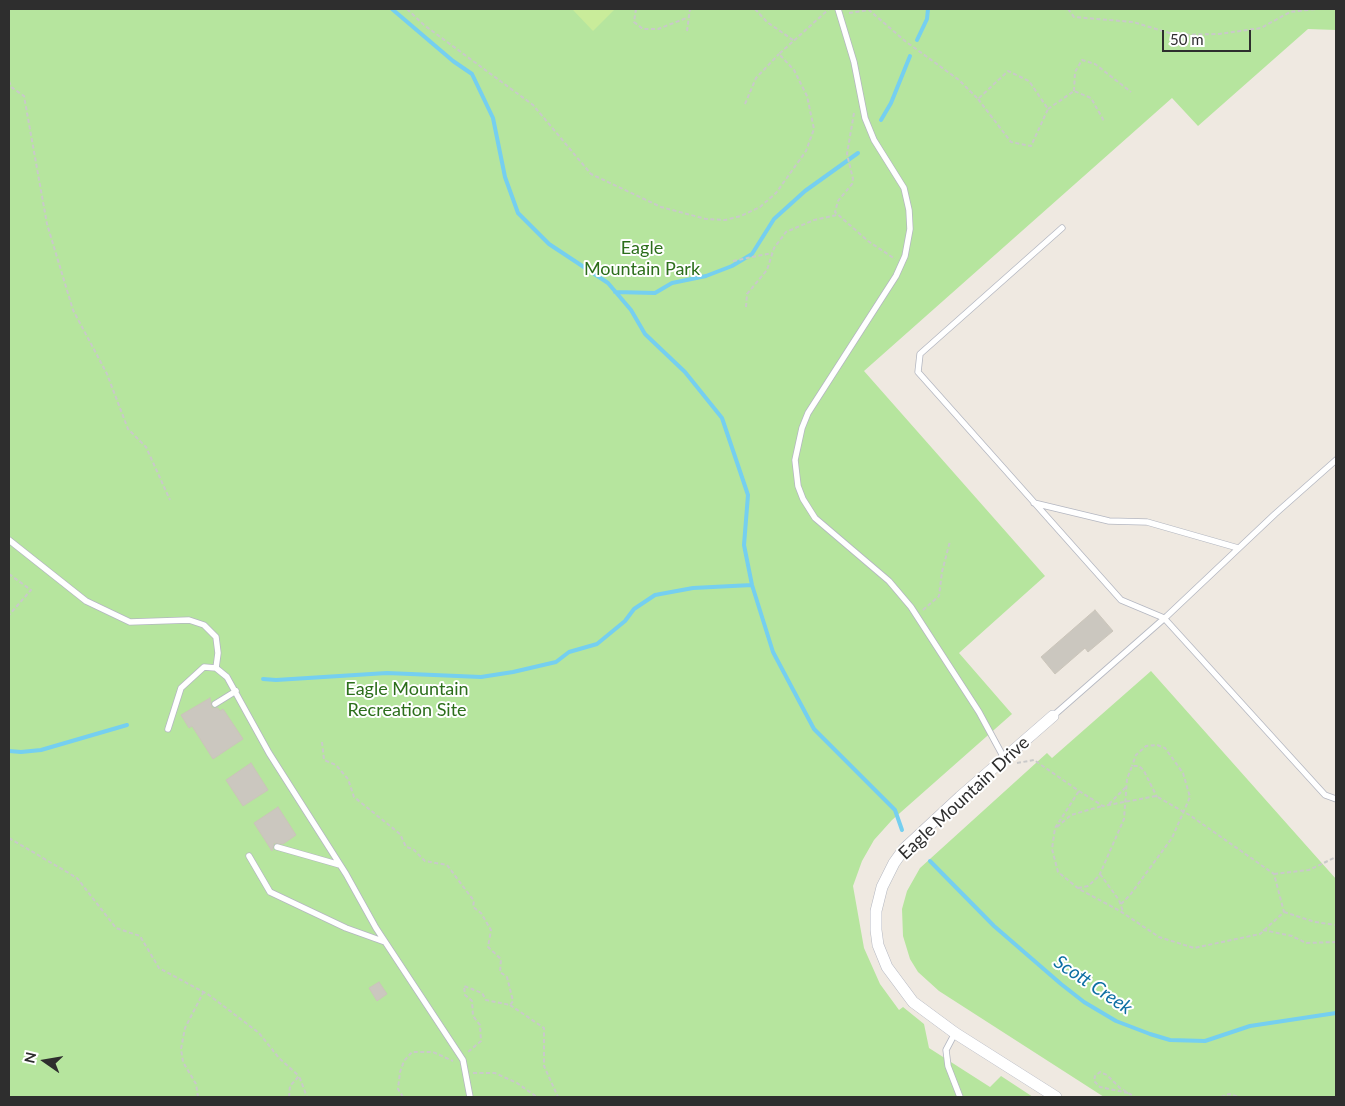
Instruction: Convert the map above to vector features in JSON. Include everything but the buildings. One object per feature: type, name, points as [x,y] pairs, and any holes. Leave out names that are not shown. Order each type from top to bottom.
[{"type":"street","name":"Eagle Mountain Drive","points":[[1053,716],[904,849],[885,879],[878,903],[877,938],[882,956],[893,978],[913,1002],[955,1033],[1056,1097]]},
{"type":"lane","points":[[838,11],[854,62],[870,130],[904,188],[908,199],[910,229],[902,262],[886,293],[808,414],[802,428],[795,460],[798,486],[803,499],[815,518],[890,581],[917,615],[979,712],[1004,758]]},
{"type":"lane","points":[[1062,228],[920,354],[918,372],[1121,600],[1164,618],[1325,795],[1336,799]]},
{"type":"lane","points":[[1053,716],[1164,618],[1336,460]]},
{"type":"lane","points":[[1033,503],[1109,521],[1147,522],[1238,548]]},
{"type":"lane","points":[[9,540],[86,601],[130,622],[189,620],[204,625],[216,637],[218,653],[216,668]]},
{"type":"lane","points":[[168,729],[181,688],[204,667],[216,668],[227,677],[269,753],[386,942],[463,1060],[470,1097]]},
{"type":"lane","points":[[215,704],[236,691]]},
{"type":"lane","points":[[277,847],[340,865]]},
{"type":"lane","points":[[249,856],[270,892],[346,928],[386,942]]},
{"type":"lane","points":[[955,1033],[946,1050],[948,1066],[960,1097]]},
{"type":"path","points":[[407,9],[424,25],[533,105],[592,174],[661,207],[706,219],[725,220],[741,216],[760,207],[776,193],[806,151],[814,129],[807,96],[794,70],[779,54]]},
{"type":"path","points":[[636,9],[634,22],[643,29],[658,29],[689,17]]},
{"type":"path","points":[[687,31],[690,9]]},
{"type":"path","points":[[755,9],[767,22],[793,40]]},
{"type":"path","points":[[745,104],[756,78],[793,40],[829,9]]},
{"type":"path","points":[[1068,9],[1074,16],[1133,22],[1176,35],[1219,34],[1260,28],[1290,12],[1316,9]]},
{"type":"path","points":[[838,11],[869,10],[905,41],[959,80],[978,99],[1011,142],[1031,146],[1048,109],[1074,91]]},
{"type":"path","points":[[1074,91],[1075,72],[1082,60],[1095,64],[1131,92]]},
{"type":"path","points":[[978,99],[1008,71],[1029,81],[1048,109]]},
{"type":"path","points":[[9,81],[11,87],[24,96],[47,224],[73,310],[108,374],[128,429],[146,447],[170,500]]},
{"type":"path","points":[[1074,91],[1091,98],[1104,121]]},
{"type":"path","points":[[855,111],[847,154],[847,161],[853,179],[835,207],[837,215],[853,226],[880,250],[902,262]]},
{"type":"path","points":[[746,307],[747,294],[768,270],[772,253],[786,232],[814,220],[837,215]]},
{"type":"path","points":[[733,261],[772,253]]},
{"type":"path","points":[[917,615],[939,596],[942,572],[950,541]]},
{"type":"path","points":[[9,574],[31,590],[9,615]]},
{"type":"path","points":[[322,742],[324,760],[336,766],[348,779],[354,797],[400,834],[406,847],[413,849],[425,860],[447,864],[474,901],[473,907],[482,913],[491,930],[488,947],[501,959],[500,972],[507,977],[513,1001],[510,1005]]},
{"type":"path","points":[[1078,888],[1088,886],[1100,874],[1124,819],[1126,786],[1136,755],[1146,746],[1157,745],[1166,748],[1183,773],[1190,797],[1172,838],[1130,895],[1120,904]]},
{"type":"path","points":[[1004,758],[1016,764],[1034,760],[1102,806]]},
{"type":"path","points":[[1132,766],[1139,766],[1144,771],[1156,797],[1183,812],[1274,874],[1309,870],[1336,857]]},
{"type":"path","points":[[1108,805],[1126,786]]},
{"type":"path","points":[[1079,792],[1055,828],[1052,849],[1058,872],[1078,888],[1123,912],[1159,937],[1194,948],[1260,934],[1284,912]]},
{"type":"path","points":[[1055,828],[1071,815],[1102,806],[1156,797]]},
{"type":"path","points":[[9,838],[78,878],[116,928],[140,936],[159,968],[204,992],[259,1033],[279,1058],[299,1076],[307,1097]]},
{"type":"path","points":[[1100,874],[1108,883],[1123,912]]},
{"type":"path","points":[[1274,874],[1284,912]]},
{"type":"path","points":[[1284,912],[1308,921],[1336,925]]},
{"type":"path","points":[[1263,930],[1292,936],[1306,943],[1336,942]]},
{"type":"path","points":[[402,1097],[398,1089],[400,1072],[404,1061],[412,1052],[433,1052],[452,1061],[463,1060],[467,1053],[480,1041],[480,1025],[473,1016],[472,1001],[465,995],[464,986],[482,993],[486,1000],[510,1005],[544,1028],[544,1066],[558,1097]]},
{"type":"path","points":[[198,1097],[196,1084],[183,1062],[181,1049],[185,1028],[204,992]]},
{"type":"path","points":[[1128,1093],[1100,1087],[1094,1081],[1095,1076],[1100,1072],[1107,1075],[1135,1097]]},
{"type":"path","points":[[466,1074],[495,1073],[518,1083],[537,1097]]},
{"type":"path","points":[[288,1097],[290,1086],[299,1076]]},
{"type":"path","points":[[1221,1097],[1229,1094],[1239,1097]]},
{"type":"green space","name":"Eagle Mountain Recreation Site","points":[[9,9],[1336,9],[1336,30],[1308,29],[1198,126],[1172,98],[864,371],[1045,576],[959,653],[1012,714],[892,820],[874,840],[862,861],[853,886],[864,948],[880,984],[899,1010],[903,1007],[924,1024],[929,1048],[990,1087],[1001,1076],[1033,1097],[9,1097]]},
{"type":"green space","points":[[572,9],[615,9],[593,31]]},
{"type":"green space","points":[[1151,671],[1336,879],[1336,1097],[1104,1097],[939,991],[918,972],[910,959],[903,936],[902,909],[907,891],[920,868],[1047,753],[1052,758]]},
{"type":"waterway","points":[[392,9],[453,61],[472,74],[493,118],[505,177],[518,213],[549,244],[608,283],[631,310],[645,334],[685,372],[722,418],[748,495],[744,545],[752,585],[773,652],[814,729],[895,810],[902,830]]},
{"type":"waterway","points":[[917,40],[927,19],[928,9]]},
{"type":"waterway","points":[[881,120],[891,103],[910,56]]},
{"type":"waterway","points":[[615,292],[655,293],[672,283],[706,276],[732,266],[752,254],[774,219],[805,191],[858,153]]},
{"type":"waterway","points":[[263,679],[276,680],[387,673],[481,677],[513,672],[556,662],[569,652],[597,644],[625,621],[634,609],[655,595],[693,588],[752,585]]},
{"type":"waterway","points":[[9,751],[41,750],[127,725]]},
{"type":"waterway","name":"Scott Creek","points":[[930,861],[994,926],[1061,984],[1084,1002],[1116,1021],[1150,1034],[1170,1040],[1205,1041],[1250,1026],[1336,1013]]},
{"type":"park label","name":"Eagle Mountain Park","points":[[642,258]]}]
